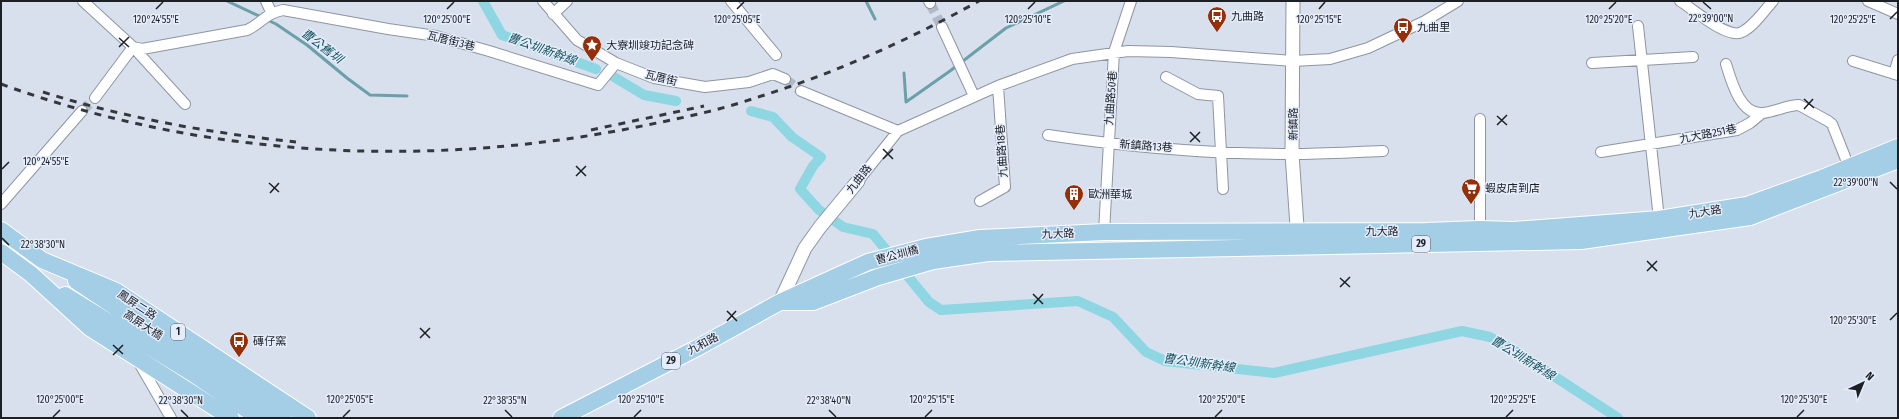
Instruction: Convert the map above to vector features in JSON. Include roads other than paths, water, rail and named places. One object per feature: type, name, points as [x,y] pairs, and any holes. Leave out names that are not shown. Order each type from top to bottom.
[{"type":"main road","name":"九大路","points":[[930,254],[980,238],[1104,232],[1514,230],[1659,219],[1747,205],[1898,147]]},
{"type":"main road","name":"九大路","points":[[930,254],[1581,242],[1750,217],[1898,160]]},
{"type":"main road","name":"鳳屏二路","points":[[1,230],[42,260],[116,290],[308,418]]},
{"type":"main road","points":[[1,252],[31,274],[90,328],[135,355],[230,418]]},
{"type":"main road","name":"曹公圳橋","points":[[780,302],[813,302],[878,277],[930,254]]},
{"type":"main road","name":"曹公圳橋","points":[[868,262],[930,254]]},
{"type":"main road","name":"高屏大橋","points":[[42,260],[283,418]]},
{"type":"main road","name":"九和路","points":[[561,418],[697,348],[780,302],[868,262]]},
{"type":"main road","name":"高屏大橋","points":[[31,274],[195,375],[259,418]]},
{"type":"street","points":[[83,1],[134,47],[185,104]]},
{"type":"street","points":[[134,47],[142,48],[247,30],[254,27],[269,14],[266,1]]},
{"type":"street","name":"瓦厝街","points":[[543,1],[577,40],[616,63],[654,78],[705,87],[749,82],[773,74],[785,79]]},
{"type":"street","points":[[553,14],[567,1]]},
{"type":"street","points":[[731,1],[776,55]]},
{"type":"street","name":"九曲路50巷","points":[[1104,232],[1114,52],[1131,1]]},
{"type":"street","name":"新鎮路","points":[[1293,1],[1292,154],[1298,247]]},
{"type":"street","name":"九曲路","points":[[780,302],[806,248],[820,226],[898,131],[974,96],[1072,59],[1114,52],[1171,52],[1293,61],[1330,58],[1368,48],[1425,21],[1458,1]]},
{"type":"street","points":[[1680,1],[1725,31],[1734,34],[1742,33],[1748,28],[1773,1]]},
{"type":"street","points":[[1868,1],[1898,14]]},
{"type":"street","name":"瓦厝街3巷","points":[[269,14],[282,10],[436,36],[598,85],[616,63]]},
{"type":"street","points":[[1638,26],[1659,219]]},
{"type":"street","points":[[942,27],[974,96]]},
{"type":"street","points":[[95,98],[134,47]]},
{"type":"street","points":[[1592,63],[1693,58]]},
{"type":"street","points":[[1853,60],[1896,74],[1898,60]]},
{"type":"street","points":[[1726,64],[1734,92],[1742,103],[1761,114],[1799,105],[1832,124],[1849,167]]},
{"type":"street","points":[[1166,77],[1198,94],[1218,96],[1223,189]]},
{"type":"street","name":"九曲路18巷","points":[[980,201],[1005,187],[998,86]]},
{"type":"street","points":[[801,91],[898,131]]},
{"type":"street","points":[[1,204],[82,111]]},
{"type":"street","name":"九大路251巷","points":[[1600,152],[1737,130],[1750,123],[1761,114]]},
{"type":"street","points":[[1480,119],[1480,229]]},
{"type":"street","name":"新鎮路13巷","points":[[1048,135],[1109,144],[1221,151],[1292,154],[1383,150]]},
{"type":"street","points":[[135,355],[171,418]]},
{"type":"waterway","name":"曹公舊圳","points":[[227,1],[276,24],[307,45],[370,95],[407,96]]},
{"type":"waterway","name":"曹公圳新幹線","points":[[483,1],[502,35],[596,69]]},
{"type":"waterway","points":[[866,1],[875,19]]},
{"type":"waterway","points":[[906,102],[950,71],[1006,28],[1064,1]]},
{"type":"waterway","points":[[904,73],[906,102]]},
{"type":"waterway","name":"曹公圳新幹線","points":[[614,77],[644,95],[676,101]]},
{"type":"waterway","name":"曹公圳新幹線","points":[[751,111],[773,117],[792,137],[821,157],[813,166],[800,189],[819,210],[843,227],[873,234],[929,302],[941,310],[1078,301],[1113,317],[1146,352],[1165,361],[1274,373],[1462,331],[1490,337],[1517,352],[1618,418]]},
{"type":"tunnel","points":[[930,3],[942,27]]},
{"type":"tunnel","points":[[785,79],[801,91]]},
{"type":"tunnel","points":[[82,111],[95,98]]},
{"type":"railway","points":[[1,84],[78,109],[156,128],[236,141],[316,149],[397,151],[477,148],[557,140],[637,127],[741,103],[784,89],[869,56],[925,30],[979,1]]},
{"type":"railway","points":[[43,92],[105,110],[136,117],[200,129],[296,142]]},
{"type":"railway","points":[[591,130],[704,106]]},
{"type":"place","name":"九曲路","points":[[1217,33]]},
{"type":"place","name":"九曲里","points":[[1403,44]]},
{"type":"place","name":"大寮圳竣功記念碑","points":[[592,62]]},
{"type":"place","name":"蝦皮店到店","points":[[1471,205]]},
{"type":"place","name":"歐洲華城","points":[[1074,211]]},
{"type":"place","name":"磚仔窯","points":[[239,358]]}]
